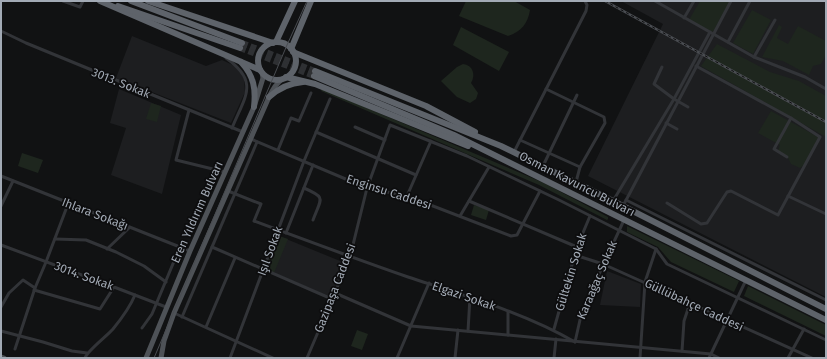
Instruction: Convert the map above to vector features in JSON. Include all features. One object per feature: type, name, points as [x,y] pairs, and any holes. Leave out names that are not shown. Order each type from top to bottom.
[{"type":"highway","points":[[100,1],[239,60],[261,71],[272,79],[285,78],[309,82],[456,142],[496,156]]},
{"type":"highway","points":[[106,1],[241,46],[131,1]]},
{"type":"highway","points":[[148,1],[287,45],[292,51],[295,59],[295,66],[292,72],[285,78]]},
{"type":"highway","points":[[261,71],[258,63],[260,53],[264,47],[274,42],[295,1]]},
{"type":"highway","points":[[292,51],[311,1]]},
{"type":"highway","points":[[292,51],[426,106],[501,146]]},
{"type":"highway","points":[[239,60],[246,67],[253,80],[255,90],[254,107]]},
{"type":"highway","name":"Osman Kavuncu Bulvarı","points":[[826,309],[613,200],[501,146],[314,74],[454,135],[826,320]]},
{"type":"highway","points":[[269,97],[287,85],[309,82]]},
{"type":"main road","name":"Eren Yıldırım Bulvarı","points":[[146,358],[190,251],[254,107],[263,78],[261,71]]},
{"type":"main road","name":"Eren Yıldırım Bulvarı","points":[[161,358],[164,341],[174,313],[269,97],[278,82],[285,78]]},
{"type":"street","points":[[63,1],[80,7],[83,1]]},
{"type":"street","points":[[514,152],[586,11],[587,5],[585,1]]},
{"type":"street","points":[[655,1],[754,58],[805,77],[826,89]]},
{"type":"street","points":[[684,17],[685,18],[694,1]]},
{"type":"street","points":[[613,200],[731,1]]},
{"type":"street","points":[[728,42],[750,1]]},
{"type":"street","points":[[754,58],[775,20]]},
{"type":"street","name":"3013. Sokak","points":[[1,31],[26,43],[243,132]]},
{"type":"street","points":[[623,206],[696,66],[711,33]]},
{"type":"street","points":[[213,49],[239,68],[246,80],[247,88],[245,96],[232,128]]},
{"type":"street","points":[[667,203],[703,224],[707,223],[729,191],[776,215],[779,214],[820,137],[791,118],[696,66]]},
{"type":"street","points":[[662,67],[654,84],[674,99],[688,107]]},
{"type":"street","points":[[546,89],[604,117],[606,121],[580,167],[576,182]]},
{"type":"street","points":[[278,150],[291,118],[299,121],[310,93]]},
{"type":"street","points":[[543,166],[577,95]]},
{"type":"street","name":"Işıl Sokak","points":[[230,358],[304,161],[330,99]]},
{"type":"street","points":[[189,110],[176,160],[225,172]]},
{"type":"street","points":[[787,157],[774,149],[791,118]]},
{"type":"street","points":[[666,123],[677,129]]},
{"type":"street","name":"Gazipaşa Caddesi","points":[[307,358],[350,257],[367,188],[390,125],[431,141]]},
{"type":"street","points":[[355,127],[385,140]]},
{"type":"street","points":[[316,132],[416,175]]},
{"type":"street","name":"Enginsu Caddesi","points":[[251,139],[367,188],[407,196],[511,236],[517,235],[524,224]]},
{"type":"street","points":[[520,140],[580,167]]},
{"type":"street","points":[[407,196],[431,141],[540,191],[619,230],[656,249],[667,264],[826,340]]},
{"type":"street","points":[[182,317],[257,142]]},
{"type":"street","points":[[286,233],[313,165]]},
{"type":"street","points":[[460,216],[489,167]]},
{"type":"street","name":"Ihlara Sokağı","points":[[1,176],[68,204],[190,251]]},
{"type":"street","points":[[1,206],[13,181]]},
{"type":"street","points":[[304,188],[318,194],[320,197],[313,220]]},
{"type":"street","points":[[228,191],[235,194]]},
{"type":"street","points":[[524,224],[540,191]]},
{"type":"street","name":"Elgazi Sokak","points":[[235,194],[261,204],[254,221],[350,257],[470,297],[554,330],[575,342]]},
{"type":"street","points":[[788,196],[826,214]]},
{"type":"street","points":[[626,200],[826,300]]},
{"type":"street","points":[[469,201],[577,247]]},
{"type":"street","points":[[15,349],[35,289],[68,204]]},
{"type":"street","name":"Gültekin Sokak","points":[[554,330],[577,247],[590,216]]},
{"type":"street","name":"Karaağaç Sokak","points":[[575,342],[582,311],[624,220]]},
{"type":"street","points":[[107,249],[129,228]]},
{"type":"street","points":[[55,239],[86,240],[144,266],[166,282]]},
{"type":"street","name":"3014. Sokak","points":[[1,245],[136,295],[166,308]]},
{"type":"street","points":[[212,247],[332,299]]},
{"type":"street","points":[[142,328],[150,319],[180,248]]},
{"type":"street","points":[[640,358],[645,282],[656,249]]},
{"type":"street","name":"Güllübahçe Caddesi","points":[[575,255],[603,264],[645,282],[690,304],[812,358]]},
{"type":"street","points":[[206,327],[235,258]]},
{"type":"street","points":[[1,305],[9,293],[23,280],[35,289],[100,310],[114,287]]},
{"type":"street","points":[[710,358],[726,320],[747,280]]},
{"type":"street","points":[[397,358],[429,283]]},
{"type":"street","points":[[334,293],[411,326],[711,354],[719,358]]},
{"type":"street","points":[[85,358],[87,353],[119,322],[136,295]]},
{"type":"street","points":[[468,331],[470,297]]},
{"type":"street","points":[[682,351],[684,321],[690,304]]},
{"type":"street","points":[[508,312],[508,335]]},
{"type":"street","points":[[174,313],[236,341],[264,356],[273,358]]},
{"type":"street","points":[[455,358],[458,330]]},
{"type":"street","points":[[788,358],[804,330]]},
{"type":"street","points":[[1,332],[72,351],[87,353]]},
{"type":"street","points":[[554,358],[556,339]]},
{"type":"shaded area","points":[[466,1],[514,1],[530,10],[526,23],[517,32],[508,36],[459,16]]},
{"type":"shaded area","points":[[621,1],[826,1],[826,297],[588,176],[663,24]]},
{"type":"shaded area","points":[[700,1],[730,1],[713,32],[689,20]]},
{"type":"shaded area","points":[[752,10],[771,20],[753,54],[733,43]]},
{"type":"shaded area","points":[[779,25],[782,27],[777,38],[788,44],[798,26],[826,41],[826,55],[821,64],[813,66],[809,75],[783,61],[762,57]]},
{"type":"shaded area","points":[[461,27],[509,52],[499,71],[453,45]]},
{"type":"shaded area","points":[[132,36],[206,66],[222,60],[235,66],[244,79],[245,92],[231,123],[116,78]]},
{"type":"shaded area","points":[[717,44],[770,72],[799,81],[826,96],[826,137],[701,66]]},
{"type":"shaded area","points":[[463,64],[469,66],[473,71],[473,80],[471,83],[478,93],[476,99],[470,103],[457,97],[441,81],[457,67]]},
{"type":"shaded area","points":[[119,89],[181,115],[162,194],[111,175],[126,128],[110,123]]},
{"type":"shaded area","points":[[322,89],[544,183],[608,217],[608,219],[607,220],[539,185],[321,91]]},
{"type":"shaded area","points":[[151,103],[161,106],[157,122],[146,119]]},
{"type":"shaded area","points":[[771,111],[820,138],[804,165],[800,168],[791,164],[787,156],[778,151],[780,145],[758,133]]},
{"type":"shaded area","points":[[22,153],[43,160],[38,173],[18,166]]},
{"type":"shaded area","points":[[474,205],[489,210],[486,220],[471,215]]},
{"type":"shaded area","points":[[627,226],[739,281],[734,292],[671,262],[658,247],[627,232]]},
{"type":"shaded area","points":[[279,236],[345,263],[331,297],[265,269]]},
{"type":"shaded area","points":[[279,236],[288,239],[274,273],[265,269]]},
{"type":"shaded area","points":[[607,271],[641,284],[640,307],[600,305]]},
{"type":"shaded area","points":[[748,286],[826,325],[826,336],[744,296]]},
{"type":"shaded area","points":[[357,330],[368,334],[362,350],[351,346]]},
{"type":"tunnel","points":[[242,43],[315,71]]},
{"type":"tunnel","points":[[240,48],[314,76]]},
{"type":"tram line","points":[[154,358],[307,1]]},
{"type":"railway","points":[[605,1],[826,122]]}]
